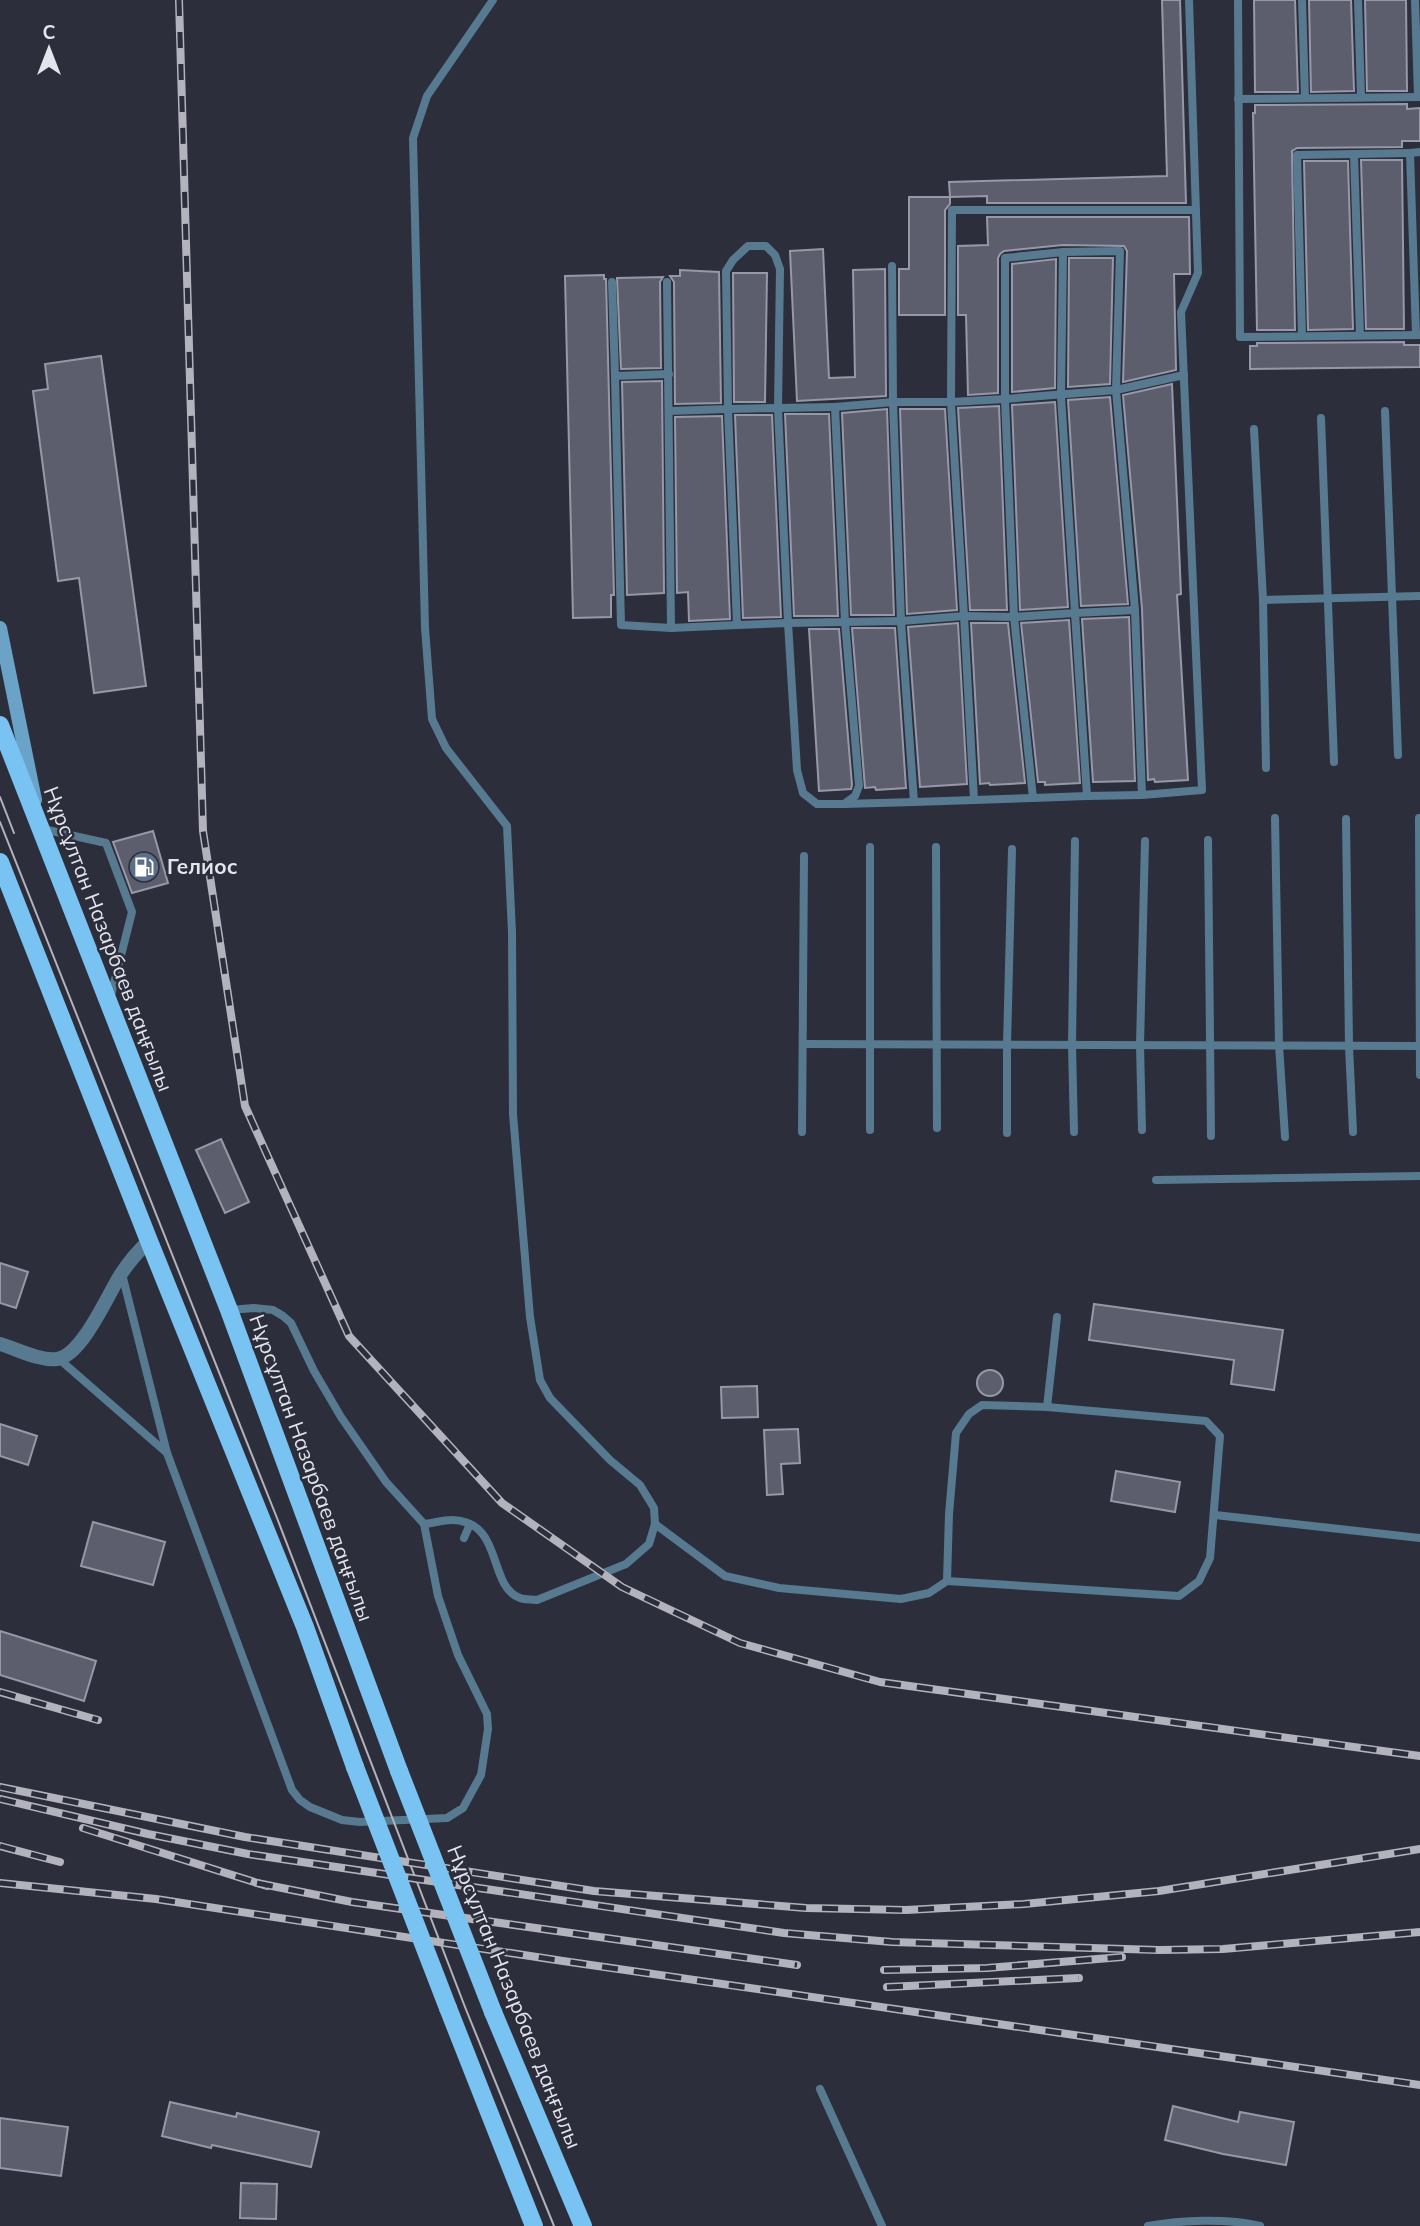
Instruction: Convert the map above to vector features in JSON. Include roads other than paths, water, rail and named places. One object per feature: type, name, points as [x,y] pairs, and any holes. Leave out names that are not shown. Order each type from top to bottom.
[{"type":"main road","points":[[0,628],[41,829]]},
{"type":"main road","name":"Нұрсұлтан Назарбаев даңғылы","points":[[0,725],[229,1310],[400,1772],[493,2012],[583,2226]]},
{"type":"main road","points":[[0,862],[305,1627],[355,1767],[534,2226]]},
{"type":"street","points":[[0,1344],[38,1356],[59,1359],[73,1350],[82,1340],[122,1273],[149,1241]]},
{"type":"lane","points":[[424,1524],[453,1520],[470,1524],[485,1536],[507,1590],[521,1599],[537,1600],[626,1564],[649,1544],[655,1524],[654,1508],[640,1485],[610,1460],[550,1398],[540,1380],[530,1317],[513,1114],[512,945],[507,827],[446,748],[432,719],[425,628],[413,138],[428,96],[493,0]]},
{"type":"lane","points":[[737,625],[728,409],[726,271],[748,246],[766,246],[775,256],[780,269],[778,408],[797,770],[803,793],[817,804],[844,804],[1142,795],[1202,790],[1181,312],[1198,273],[1189,0]]},
{"type":"lane","points":[[1238,0],[1240,337],[1418,335],[1410,153]]},
{"type":"lane","points":[[1301,0],[1305,98]]},
{"type":"lane","points":[[1358,0],[1361,97]]},
{"type":"lane","points":[[1238,99],[1419,97],[1415,0]]},
{"type":"lane","points":[[1302,336],[1297,155],[1420,152]]},
{"type":"lane","points":[[1354,154],[1360,335]]},
{"type":"lane","points":[[974,800],[951,402],[952,210],[1196,210]]},
{"type":"lane","points":[[1033,798],[1014,617],[1005,399],[1005,258],[1063,252],[1120,251],[1116,390],[1135,610],[1142,795]]},
{"type":"lane","points":[[1063,252],[1061,396],[1087,796]]},
{"type":"lane","points":[[892,267],[892,402],[901,621],[914,803]]},
{"type":"lane","points":[[612,282],[621,625],[671,628],[901,621],[964,616],[1014,617],[1135,610]]},
{"type":"lane","points":[[667,282],[671,628]]},
{"type":"lane","points":[[615,376],[669,374]]},
{"type":"lane","points":[[669,411],[835,407],[892,402],[1061,396],[1116,390],[1184,375]]},
{"type":"lane","points":[[835,407],[845,622],[859,786],[855,796],[844,804]]},
{"type":"lane","points":[[1385,411],[1398,755]]},
{"type":"lane","points":[[1321,418],[1334,762]]},
{"type":"lane","points":[[1254,429],[1266,768]]},
{"type":"lane","points":[[1262,600],[1420,596]]},
{"type":"lane","points":[[1275,818],[1279,1045],[1284,1137]]},
{"type":"lane","points":[[1419,818],[1420,1075]]},
{"type":"lane","points":[[1346,819],[1353,1132]]},
{"type":"lane","points":[[41,829],[106,843],[132,912],[108,1006]]},
{"type":"lane","points":[[1208,840],[1211,1136]]},
{"type":"lane","points":[[1074,1132],[1075,841]]},
{"type":"lane","points":[[1142,1130],[1140,1045],[1145,841]]},
{"type":"lane","points":[[870,847],[870,1130]]},
{"type":"lane","points":[[936,847],[937,1128]]},
{"type":"lane","points":[[1007,1133],[1012,849]]},
{"type":"lane","points":[[802,1132],[804,856]]},
{"type":"lane","points":[[803,1044],[1419,1046]]},
{"type":"lane","points":[[1156,1180],[1420,1176]]},
{"type":"lane","points":[[122,1273],[167,1453],[287,1780],[300,1800],[342,1820],[360,1822],[447,1818],[463,1808],[481,1775],[488,1729],[487,1714],[458,1655],[438,1596],[424,1524],[386,1482],[341,1417],[314,1371],[291,1323],[273,1310],[229,1310]]},
{"type":"lane","points":[[1047,1407],[1057,1317]]},
{"type":"lane","points":[[59,1359],[167,1453]]},
{"type":"lane","points":[[655,1524],[725,1576],[779,1588],[901,1599],[929,1593],[947,1581],[1179,1596],[1199,1581],[1210,1558],[1220,1436],[1206,1422],[1047,1407],[982,1405],[969,1414],[956,1433],[947,1581]]},
{"type":"lane","points":[[1215,1515],[1420,1538]]},
{"type":"lane","points":[[464,1538],[470,1524]]},
{"type":"lane","points":[[820,2089],[882,2226]]},
{"type":"lane","points":[[1148,2226],[1174,2221],[1260,2226]]},
{"type":"tram line","points":[[0,797],[14,833]]},
{"type":"tram line","points":[[0,822],[277,1518],[465,2007],[554,2226]]},
{"type":"railway","points":[[179,0],[203,831],[245,1106],[349,1336],[502,1503],[622,1587],[740,1643],[880,1682],[1420,1756]]},
{"type":"railway","points":[[0,1692],[98,1720]]},
{"type":"railway","points":[[0,1787],[245,1837],[594,1891],[806,1908],[906,1910],[1024,1904],[1159,1891],[1420,1849]]},
{"type":"railway","points":[[0,1799],[148,1834],[248,1854],[784,1933],[892,1942],[1159,1950],[1223,1949],[1420,1932]]},
{"type":"railway","points":[[83,1828],[267,1886]]},
{"type":"railway","points":[[0,1846],[60,1862]]},
{"type":"railway","points":[[0,1883],[156,1899],[1420,2085]]},
{"type":"railway","points":[[257,1883],[352,1902],[797,1965]]},
{"type":"railway","points":[[884,1970],[987,1968],[1122,1957]]},
{"type":"railway","points":[[887,1987],[1079,1978]]},
{"type":"place","name":"Гелиос","points":[[144,867]]}]
